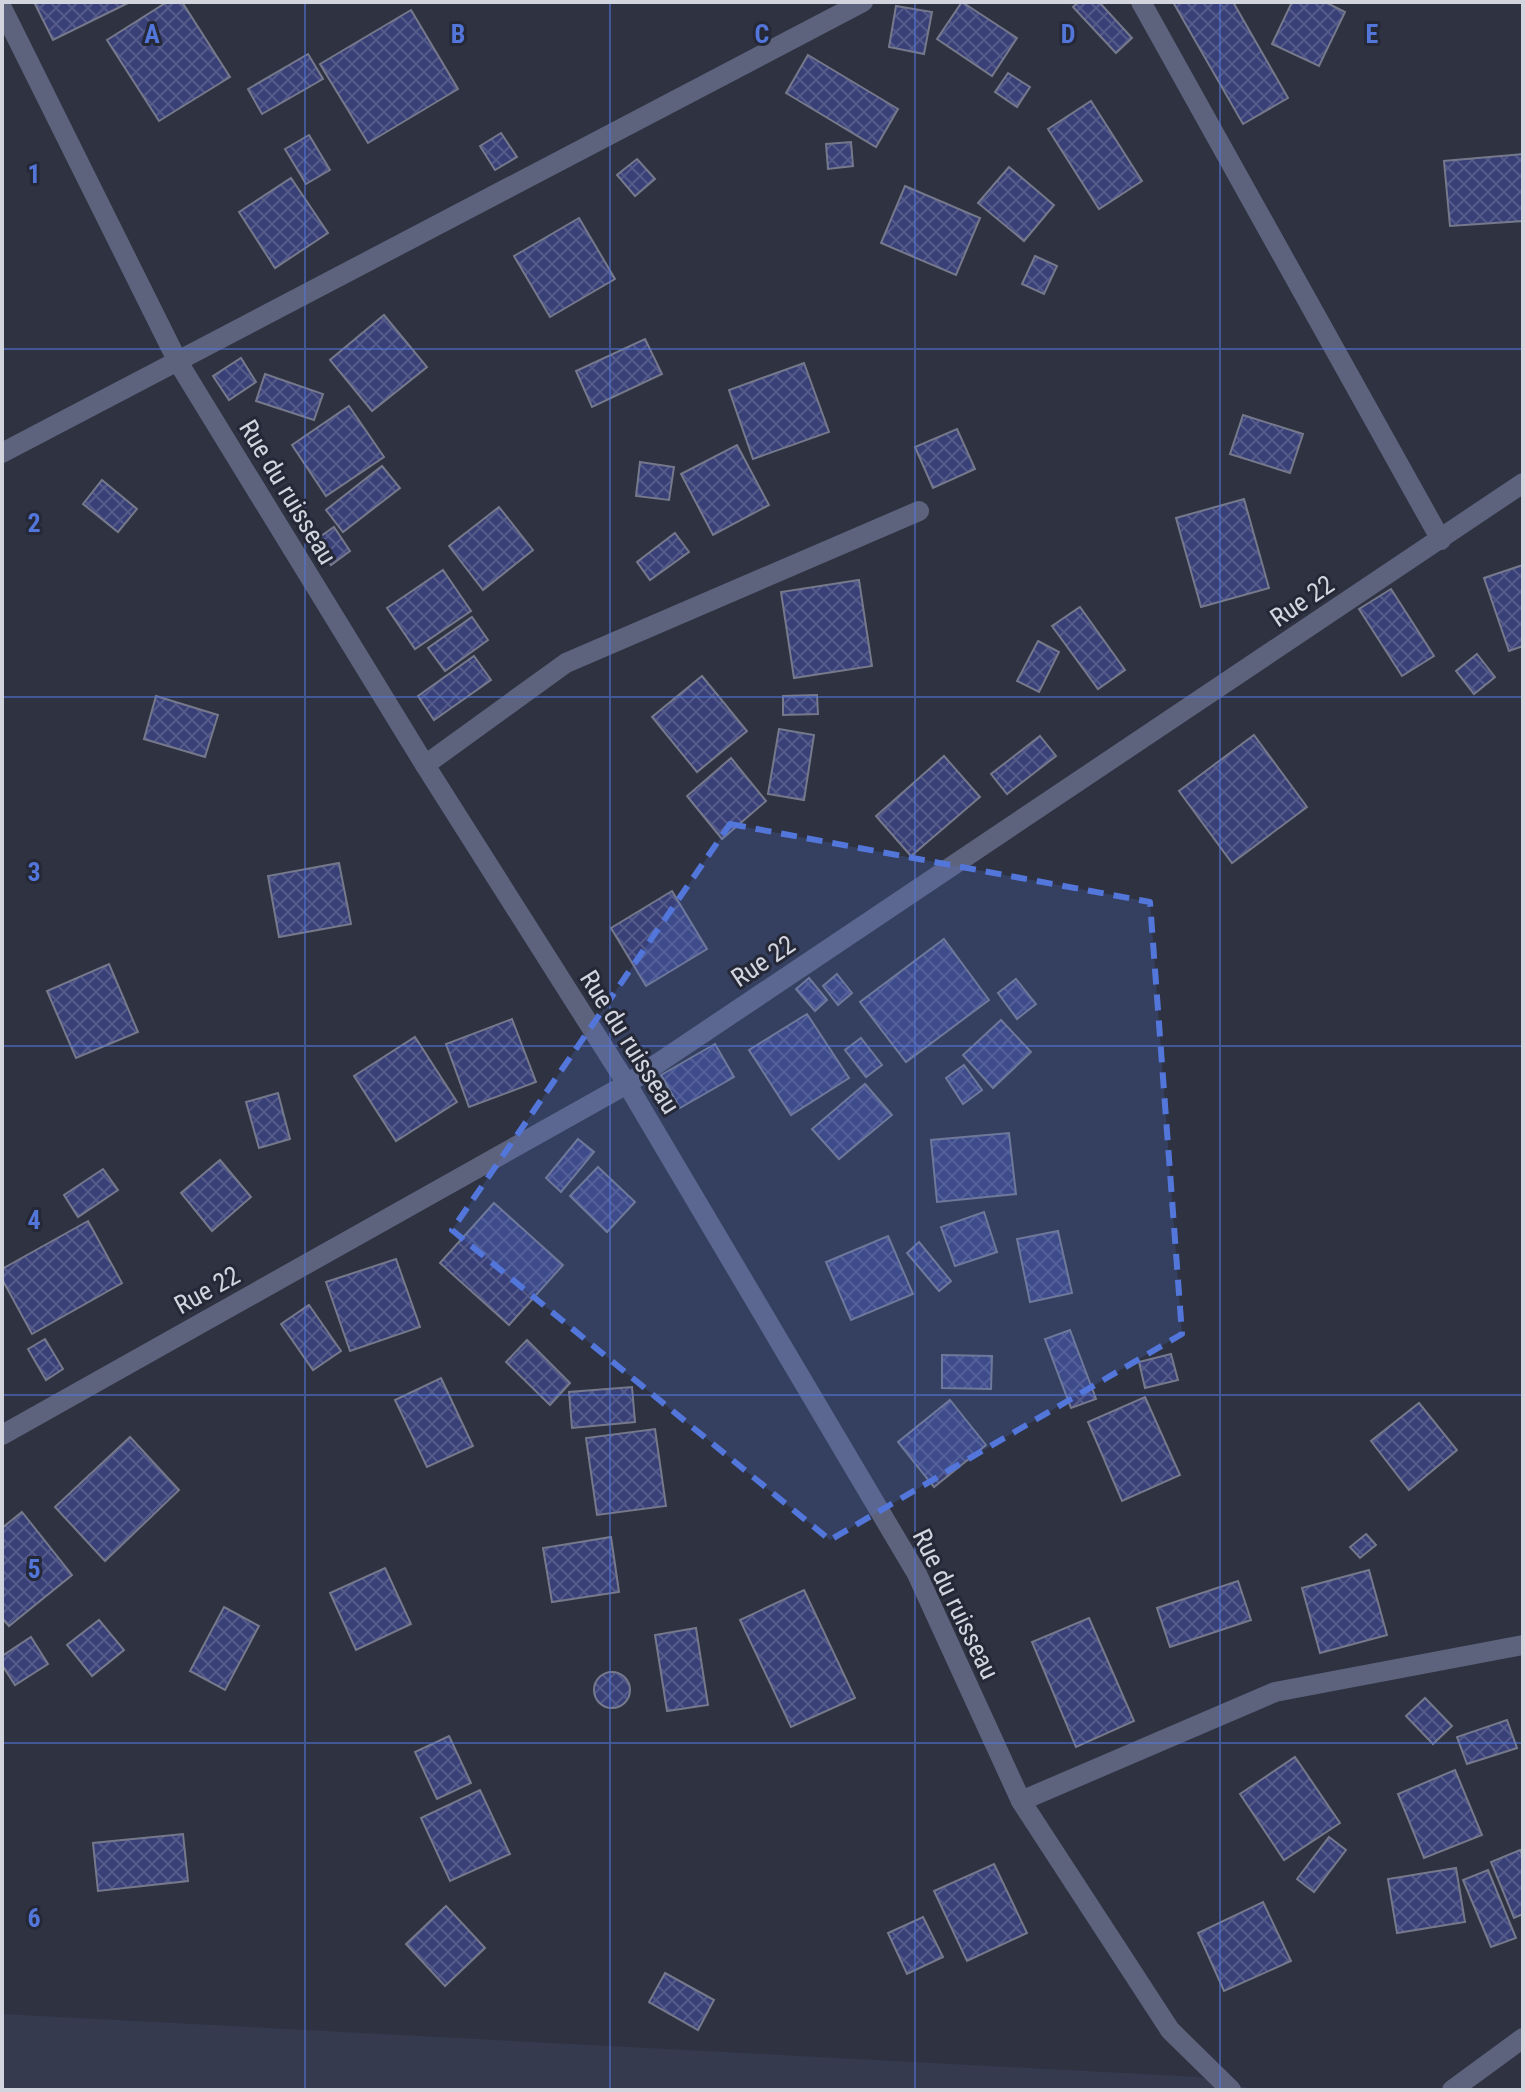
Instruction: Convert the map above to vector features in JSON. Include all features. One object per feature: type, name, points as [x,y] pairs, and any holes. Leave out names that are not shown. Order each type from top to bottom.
[{"type":"street","points":[[2,453],[863,2]]},
{"type":"street","points":[[1141,2],[1441,540]]},
{"type":"street","name":"Rue du ruisseau","points":[[2,8],[178,362],[425,765],[627,1084],[917,1574],[1021,1801],[1170,2030],[1231,2090]]},
{"type":"street","name":"Rue 22","points":[[2,1435],[627,1084],[1523,483]]},
{"type":"street","points":[[425,765],[566,663],[919,511]]},
{"type":"street","points":[[1021,1801],[1275,1692],[1523,1645]]},
{"type":"street","points":[[1452,2090],[1523,2038]]},
{"type":"highlighted area","points":[[730,824],[1150,902],[1182,1334],[830,1540],[452,1230]]},
{"type":"shaded area","points":[[2,2014],[1199,2077],[1258,2090],[2,2090]]},
{"type":"building","points":[[34,2],[130,2],[53,40]]},
{"type":"building","points":[[167,2],[182,2],[230,77],[159,121],[107,40]]},
{"type":"building","points":[[962,2],[1017,38],[992,76],[937,39]]},
{"type":"building","points":[[1078,2],[1099,2],[1132,38],[1116,53],[1073,7]]},
{"type":"building","points":[[1173,2],[1233,2],[1288,98],[1243,124]]},
{"type":"building","points":[[1292,2],[1325,2],[1345,12],[1319,66],[1272,44]]},
{"type":"building","points":[[896,6],[932,12],[924,54],[889,47]]},
{"type":"building","points":[[411,10],[458,89],[368,143],[320,64]]},
{"type":"building","points":[[308,54],[323,79],[262,114],[248,89]]},
{"type":"building","points":[[808,55],[898,109],[876,147],[786,93]]},
{"type":"building","points":[[1008,73],[1030,87],[1017,107],[995,92]]},
{"type":"building","points":[[1091,101],[1142,181],[1099,209],[1048,129]]},
{"type":"building","points":[[501,133],[517,157],[495,170],[480,146]]},
{"type":"building","points":[[309,135],[330,170],[306,184],[285,149]]},
{"type":"building","points":[[851,142],[853,166],[828,169],[826,144]]},
{"type":"building","points":[[1523,154],[1523,221],[1450,226],[1444,161]]},
{"type":"building","points":[[637,159],[655,179],[635,196],[617,175]]},
{"type":"building","points":[[1009,167],[1054,205],[1024,241],[978,203]]},
{"type":"building","points":[[291,178],[328,233],[275,268],[239,212]]},
{"type":"building","points":[[905,186],[980,218],[956,275],[881,243]]},
{"type":"building","points":[[579,218],[615,279],[550,317],[514,256]]},
{"type":"building","points":[[1035,256],[1057,266],[1044,294],[1022,284]]},
{"type":"building","points":[[384,315],[427,367],[372,411],[330,360]]},
{"type":"building","points":[[645,339],[662,374],[592,407],[576,371]]},
{"type":"building","points":[[241,358],[256,382],[229,400],[213,376]]},
{"type":"building","points":[[804,363],[829,432],[753,459],[729,390]]},
{"type":"building","points":[[265,374],[323,394],[314,420],[256,401]]},
{"type":"building","points":[[349,406],[384,457],[326,496],[292,445]]},
{"type":"building","points":[[1243,415],[1303,434],[1290,473],[1230,454]]},
{"type":"building","points":[[957,429],[975,469],[933,488],[915,447]]},
{"type":"building","points":[[737,445],[769,505],[713,535],[681,474]]},
{"type":"building","points":[[640,462],[674,467],[669,500],[636,496]]},
{"type":"building","points":[[382,466],[400,488],[343,532],[326,510]]},
{"type":"building","points":[[102,480],[137,509],[118,532],[83,504]]},
{"type":"building","points":[[1244,499],[1269,588],[1201,607],[1176,518]]},
{"type":"building","points":[[499,507],[533,550],[483,590],[449,546]]},
{"type":"building","points":[[334,527],[350,551],[331,565],[314,541]]},
{"type":"building","points":[[675,533],[689,552],[650,580],[637,562]]},
{"type":"building","points":[[1523,565],[1523,646],[1509,651],[1484,578]]},
{"type":"building","points":[[443,570],[471,611],[415,649],[387,608]]},
{"type":"building","points":[[859,580],[872,666],[794,678],[781,592]]},
{"type":"building","points":[[1391,589],[1434,656],[1402,676],[1359,609]]},
{"type":"building","points":[[1080,607],[1125,670],[1098,689],[1052,626]]},
{"type":"building","points":[[472,617],[488,640],[445,671],[428,648]]},
{"type":"building","points":[[1038,641],[1059,652],[1039,692],[1017,681]]},
{"type":"building","points":[[1477,654],[1495,677],[1474,694],[1456,671]]},
{"type":"building","points":[[474,656],[491,680],[434,720],[418,696]]},
{"type":"building","points":[[702,676],[747,731],[697,772],[652,717]]},
{"type":"building","points":[[817,695],[818,714],[783,715],[783,696]]},
{"type":"building","points":[[156,696],[218,715],[205,757],[144,739]]},
{"type":"building","points":[[779,729],[814,735],[804,800],[768,794]]},
{"type":"building","points":[[1254,735],[1307,807],[1232,863],[1179,791]]},
{"type":"building","points":[[1040,736],[1056,756],[1007,794],[991,774]]},
{"type":"building","points":[[944,756],[980,797],[911,856],[876,816]]},
{"type":"building","points":[[731,758],[766,801],[722,839],[687,796]]},
{"type":"building","points":[[339,863],[351,924],[279,937],[268,876]]},
{"type":"building","points":[[672,891],[707,949],[646,986],[611,928]]},
{"type":"building","points":[[944,939],[989,1000],[906,1062],[860,1002]]},
{"type":"building","points":[[109,964],[138,1032],[76,1058],[47,991]]},
{"type":"building","points":[[837,974],[852,993],[838,1005],[823,986]]},
{"type":"building","points":[[809,978],[827,1000],[815,1011],[796,989]]},
{"type":"building","points":[[1016,979],[1036,1004],[1017,1019],[998,993]]},
{"type":"building","points":[[807,1014],[849,1078],[791,1115],[749,1050]]},
{"type":"building","points":[[512,1019],[536,1082],[469,1107],[446,1044]]},
{"type":"building","points":[[1001,1020],[1031,1052],[993,1088],[963,1055]]},
{"type":"building","points":[[415,1037],[457,1102],[396,1141],[354,1076]]},
{"type":"building","points":[[861,1038],[882,1065],[866,1077],[845,1050]]},
{"type":"building","points":[[715,1044],[734,1077],[680,1108],[661,1075]]},
{"type":"building","points":[[964,1065],[982,1090],[963,1104],[946,1078]]},
{"type":"building","points":[[865,1084],[892,1115],[839,1159],[812,1129]]},
{"type":"building","points":[[278,1093],[290,1139],[259,1148],[246,1102]]},
{"type":"building","points":[[1009,1133],[1016,1194],[937,1202],[931,1140]]},
{"type":"building","points":[[578,1139],[594,1152],[561,1192],[546,1178]]},
{"type":"building","points":[[220,1160],[251,1197],[212,1231],[181,1193]]},
{"type":"building","points":[[598,1167],[635,1202],[607,1232],[570,1196]]},
{"type":"building","points":[[103,1169],[118,1190],[78,1217],[64,1195]]},
{"type":"building","points":[[494,1203],[563,1265],[509,1325],[440,1263]]},
{"type":"building","points":[[984,1212],[997,1252],[955,1266],[941,1227]]},
{"type":"building","points":[[88,1221],[122,1283],[32,1334],[2,1279],[2,1269]]},
{"type":"building","points":[[1058,1231],[1072,1293],[1030,1302],[1017,1239]]},
{"type":"building","points":[[888,1236],[913,1294],[851,1320],[826,1262]]},
{"type":"building","points":[[919,1242],[951,1281],[939,1291],[907,1253]]},
{"type":"building","points":[[396,1259],[420,1327],[350,1351],[326,1282]]},
{"type":"building","points":[[309,1305],[341,1351],[313,1370],[281,1324]]},
{"type":"building","points":[[1070,1330],[1096,1399],[1071,1408],[1045,1339]]},
{"type":"building","points":[[45,1339],[63,1369],[46,1380],[28,1349]]},
{"type":"building","points":[[527,1340],[570,1383],[550,1405],[506,1362]]},
{"type":"building","points":[[1171,1354],[1178,1380],[1145,1388],[1139,1362]]},
{"type":"building","points":[[942,1355],[992,1356],[991,1389],[942,1388]]},
{"type":"building","points":[[441,1378],[473,1446],[427,1467],[395,1400]]},
{"type":"building","points":[[632,1387],[635,1422],[572,1428],[569,1392]]},
{"type":"building","points":[[1145,1397],[1180,1475],[1122,1501],[1088,1422]]},
{"type":"building","points":[[950,1400],[986,1445],[934,1487],[898,1442]]},
{"type":"building","points":[[1419,1403],[1457,1450],[1409,1490],[1371,1441]]},
{"type":"building","points":[[655,1429],[666,1506],[597,1515],[586,1438]]},
{"type":"building","points":[[130,1437],[179,1490],[105,1561],[55,1507]]},
{"type":"building","points":[[22,1512],[72,1575],[9,1626],[2,1618],[2,1528]]},
{"type":"building","points":[[1366,1534],[1376,1545],[1360,1558],[1350,1547]]},
{"type":"building","points":[[611,1537],[619,1592],[552,1602],[543,1548]]},
{"type":"building","points":[[385,1568],[411,1624],[356,1650],[330,1593]]},
{"type":"building","points":[[1369,1570],[1387,1635],[1320,1653],[1302,1588]]},
{"type":"building","points":[[1238,1581],[1251,1620],[1170,1647],[1157,1608]]},
{"type":"building","points":[[804,1590],[855,1698],[791,1727],[740,1620]]},
{"type":"building","points":[[224,1607],[259,1626],[225,1690],[190,1671]]},
{"type":"building","points":[[1089,1618],[1134,1721],[1076,1747],[1032,1642]]},
{"type":"building","points":[[99,1620],[124,1650],[92,1676],[67,1645]]},
{"type":"building","points":[[696,1628],[708,1705],[667,1711],[655,1635]]},
{"type":"building","points":[[31,1637],[48,1664],[15,1685],[2,1665],[2,1656]]},
{"type":"building","points":[[612,1672],[625,1677],[630,1690],[625,1703],[612,1708],[599,1703],[594,1690],[599,1677]]},
{"type":"building","points":[[1425,1698],[1452,1726],[1433,1744],[1406,1716]]},
{"type":"building","points":[[1507,1720],[1517,1748],[1467,1764],[1457,1737]]},
{"type":"building","points":[[449,1736],[471,1783],[437,1799],[415,1752]]},
{"type":"building","points":[[1295,1757],[1340,1823],[1284,1860],[1240,1794]]},
{"type":"building","points":[[1455,1770],[1482,1835],[1424,1858],[1398,1794]]},
{"type":"building","points":[[480,1790],[510,1854],[450,1881],[421,1818]]},
{"type":"building","points":[[183,1834],[188,1881],[98,1891],[93,1843]]},
{"type":"building","points":[[1329,1837],[1346,1850],[1314,1892],[1297,1879]]},
{"type":"building","points":[[1520,1850],[1523,1856],[1523,1914],[1514,1918],[1491,1862]]},
{"type":"building","points":[[994,1864],[1027,1933],[967,1961],[934,1891]]},
{"type":"building","points":[[1456,1868],[1465,1922],[1397,1933],[1388,1879]]},
{"type":"building","points":[[1488,1870],[1516,1938],[1491,1947],[1463,1880]]},
{"type":"building","points":[[1263,1902],[1291,1961],[1224,1991],[1198,1933]]},
{"type":"building","points":[[446,1906],[485,1948],[445,1986],[406,1944]]},
{"type":"building","points":[[923,1917],[943,1957],[907,1974],[888,1933]]},
{"type":"building","points":[[665,1973],[714,2000],[698,2030],[649,2002]]}]
